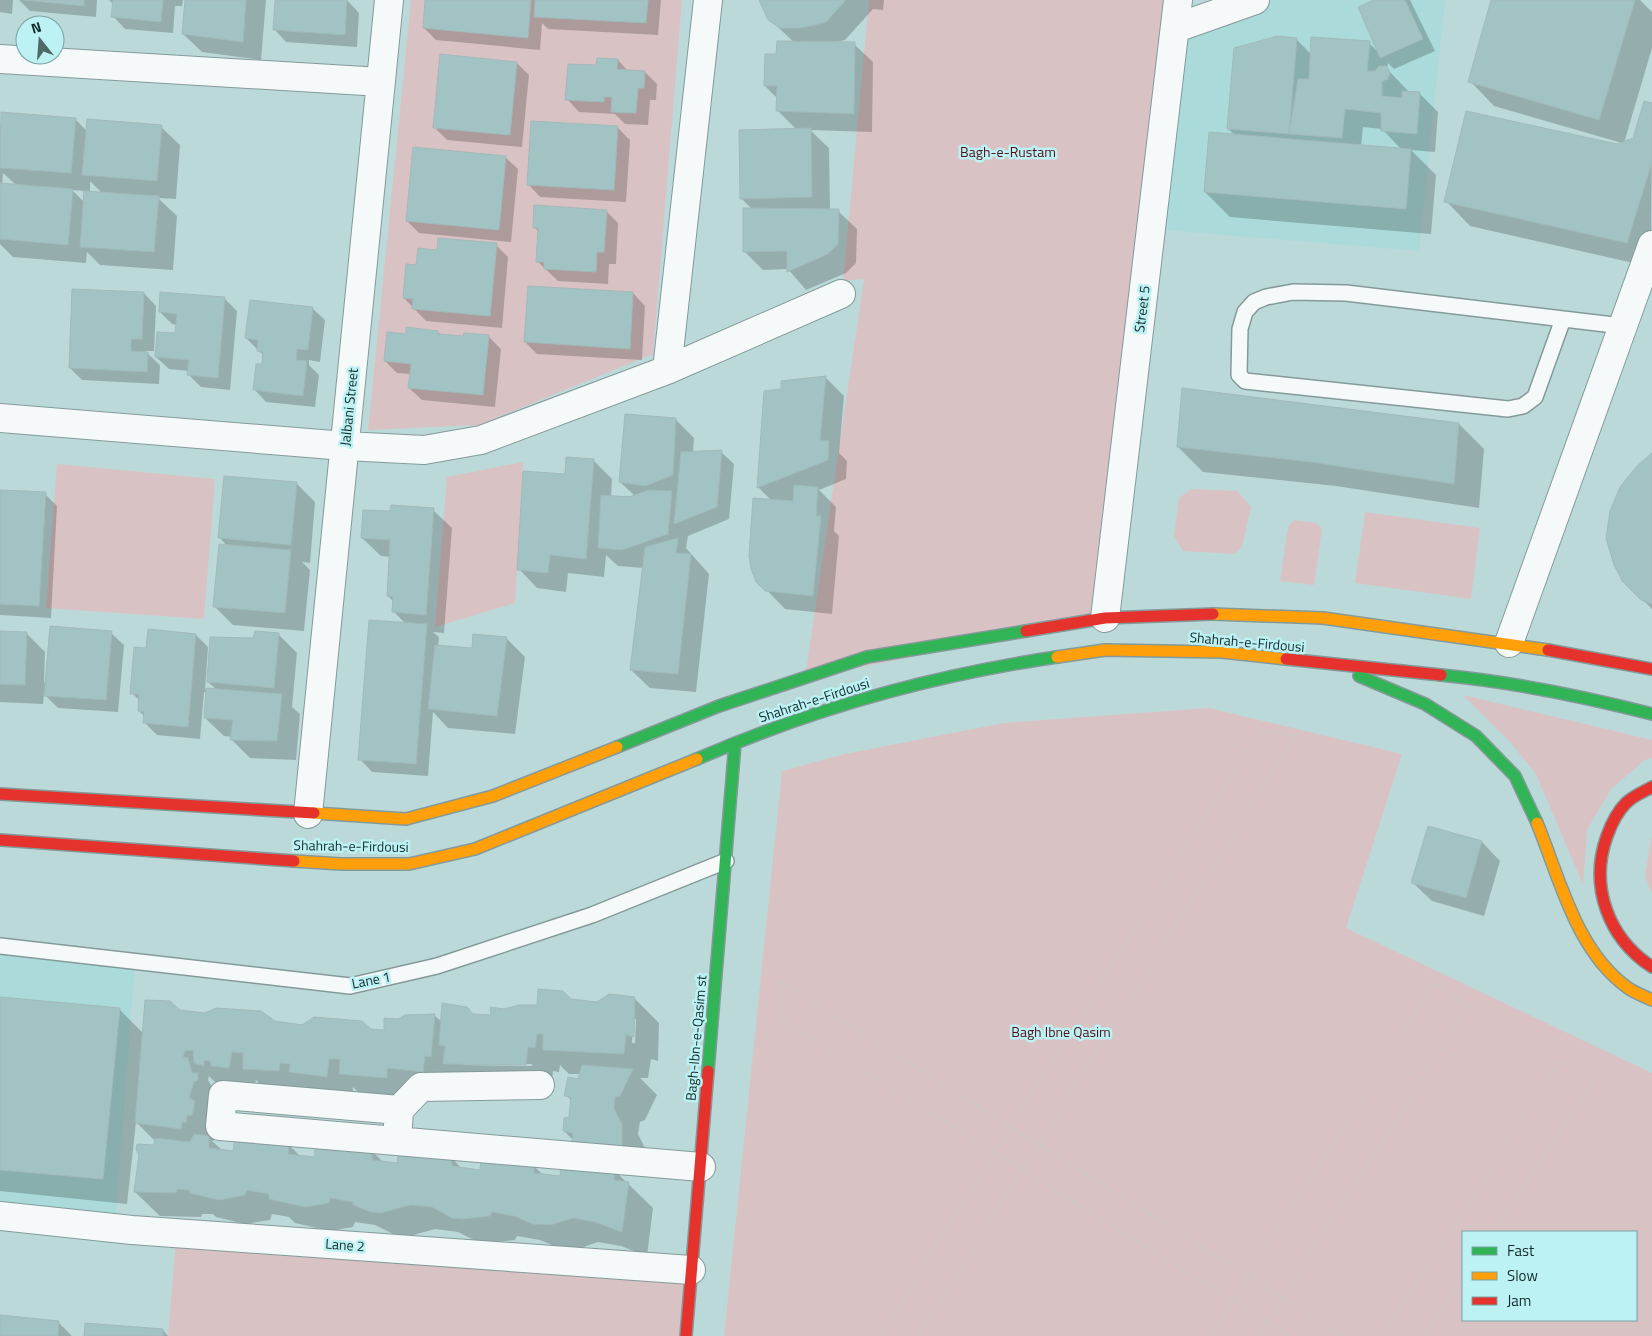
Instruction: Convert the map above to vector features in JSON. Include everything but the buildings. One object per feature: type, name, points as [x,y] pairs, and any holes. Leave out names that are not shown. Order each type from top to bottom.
[{"type":"main road","name":"Shahrah-e-Firdousi","points":[[0,794],[406,819],[493,796],[718,706],[868,657],[1105,618],[1202,614],[1323,618],[1509,643],[1652,670]]},
{"type":"main road","name":"Shahrah-e-Firdousi","points":[[0,840],[342,864],[408,864],[475,849],[678,768],[735,743],[833,707],[926,682],[1004,665],[1105,650],[1222,652],[1491,680],[1598,700],[1652,714]]},
{"type":"main road","points":[[1335,665],[1425,704],[1476,736],[1515,776],[1537,823],[1582,935],[1602,962],[1628,988],[1652,1000]]},
{"type":"main road","name":"Bagh-Ibn-e-Qasim st","points":[[686,1336],[735,743]]},
{"type":"main road","points":[[1652,787],[1623,805],[1605,839],[1599,878],[1605,910],[1625,944],[1652,967]]},
{"type":"street","name":"Jalbani Street","points":[[308,814],[389,0]]},
{"type":"street","points":[[667,370],[708,0]]},
{"type":"street","name":"Street 5","points":[[1105,618],[1178,0]]},
{"type":"street","points":[[1176,28],[1255,0]]},
{"type":"street","points":[[0,58],[381,82]]},
{"type":"street","points":[[1509,643],[1652,245]]},
{"type":"street","points":[[0,418],[345,446],[424,450],[481,440],[667,370],[841,294]]},
{"type":"street","points":[[397,1141],[399,1110],[421,1088],[540,1085]]},
{"type":"street","points":[[399,1110],[223,1095],[220,1126],[701,1168]]},
{"type":"street","name":"Lane 2","points":[[0,1216],[132,1230],[691,1270]]},
{"type":"lane","points":[[1563,319],[1535,397],[1523,406],[1508,408],[1246,381],[1239,374],[1240,329],[1245,312],[1254,302],[1266,297],[1292,292],[1346,293],[1622,326]]},
{"type":"lane","name":"Lane 1","points":[[0,946],[350,986],[438,966],[583,918],[726,861]]},
{"type":"path","points":[[880,1336],[1259,730],[1295,736],[918,1336]]},
{"type":"path","points":[[1290,1336],[782,1020],[782,983],[1010,1127],[1040,1143],[1250,1275],[1282,1299],[1344,1336]]},
{"type":"path","points":[[1211,1336],[1436,983],[1469,1006],[1258,1336]]},
{"type":"path","points":[[1382,1336],[1562,1060],[1594,1081],[1495,1231]]},
{"type":"path","points":[[1426,1336],[1462,1281]]},
{"type":"shaded area","points":[[1259,0],[1445,0],[1419,251],[1152,229],[1174,32]]},
{"type":"shaded area","points":[[0,946],[135,961],[114,1241],[0,1221]]},
{"type":"green space","points":[[411,0],[682,0],[653,354],[479,425],[368,430]]},
{"type":"green space","name":"Bagh-e-Rustam","points":[[869,0],[1177,0],[1105,619],[805,678],[864,279],[843,281]]},
{"type":"green space","points":[[523,462],[515,603],[435,627],[447,477]]},
{"type":"green space","points":[[57,464],[215,479],[204,619],[46,608]]},
{"type":"green space","points":[[1191,489],[1237,491],[1251,507],[1242,547],[1234,554],[1183,551],[1174,536],[1179,498]]},
{"type":"green space","points":[[1365,512],[1480,528],[1471,599],[1355,583]]},
{"type":"green space","points":[[1294,520],[1316,523],[1322,529],[1314,585],[1280,581],[1288,527]]},
{"type":"green space","points":[[1463,695],[1652,740],[1652,758],[1645,760],[1611,789],[1587,830],[1583,885],[1536,774],[1510,742]]},
{"type":"green space","name":"Bagh Ibne Qasim","points":[[1209,708],[1402,754],[1346,928],[1652,1073],[1652,1336],[724,1336],[782,771],[845,754],[1004,723]]},
{"type":"green space","points":[[1652,835],[1652,893],[1645,876]]},
{"type":"green space","points":[[176,1240],[690,1285],[686,1336],[168,1336]]},
{"type":"traffic: fast","points":[[617,747],[719,706],[867,657],[1026,631]]},
{"type":"traffic: fast","points":[[697,759],[784,724],[874,696],[1011,664],[1057,657]]},
{"type":"traffic: fast","points":[[1441,675],[1547,690],[1652,714]]},
{"type":"traffic: fast","points":[[1359,676],[1425,704],[1476,736],[1515,776],[1537,823]]},
{"type":"traffic: fast","points":[[708,1071],[735,743]]},
{"type":"traffic: slow","points":[[1213,614],[1323,618],[1548,650]]},
{"type":"traffic: slow","points":[[1057,657],[1105,650],[1222,652],[1286,659]]},
{"type":"traffic: slow","points":[[314,813],[406,819],[493,796],[617,747]]},
{"type":"traffic: slow","points":[[294,861],[341,864],[409,864],[475,849],[697,759]]},
{"type":"traffic: slow","points":[[1537,823],[1562,890],[1582,934],[1610,973],[1628,988],[1652,1000]]},
{"type":"traffic: jam","points":[[1026,631],[1105,618],[1213,614]]},
{"type":"traffic: jam","points":[[1548,650],[1652,669]]},
{"type":"traffic: jam","points":[[1286,659],[1441,675]]},
{"type":"traffic: jam","points":[[1652,787],[1638,794],[1617,814],[1607,836],[1600,873],[1606,909],[1614,926],[1624,941],[1652,967]]},
{"type":"traffic: jam","points":[[0,794],[314,813]]},
{"type":"traffic: jam","points":[[0,840],[294,861]]},
{"type":"traffic: jam","points":[[686,1336],[708,1071]]}]
